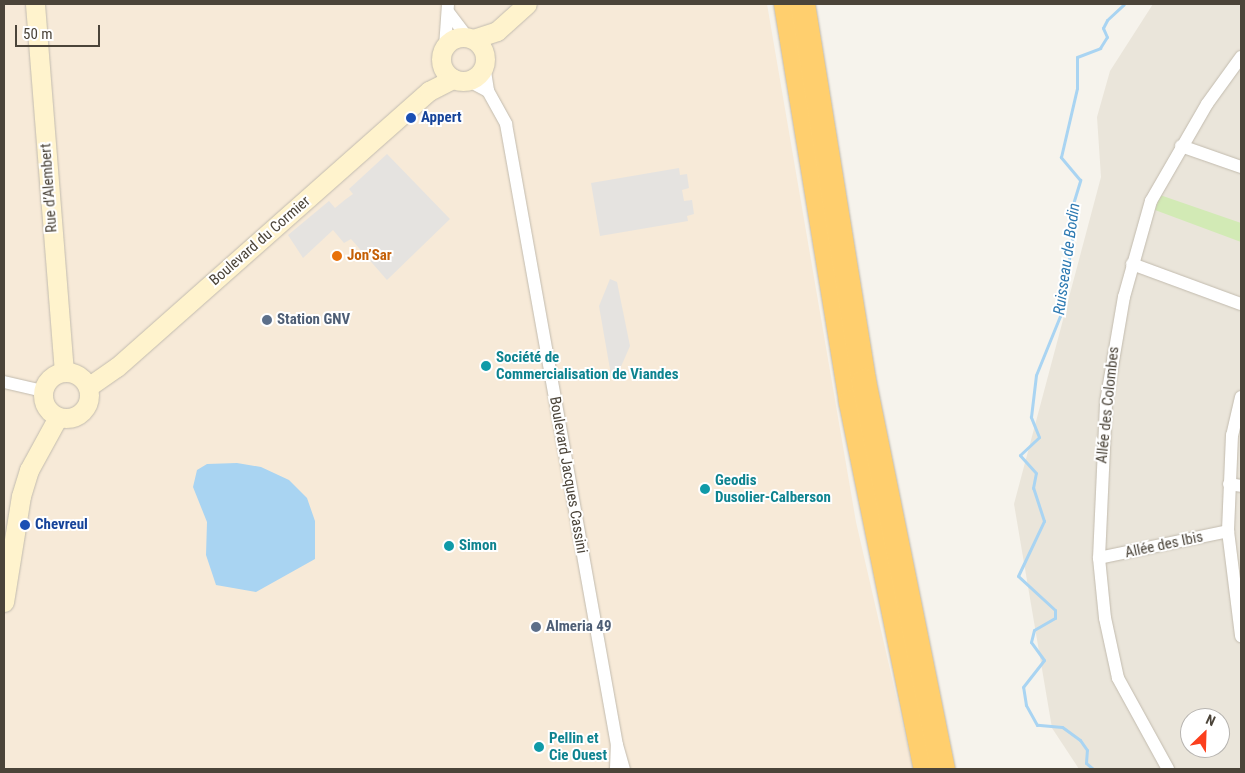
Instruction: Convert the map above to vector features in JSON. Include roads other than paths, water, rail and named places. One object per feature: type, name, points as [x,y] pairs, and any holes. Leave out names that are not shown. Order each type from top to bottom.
[{"type":"highway","points":[[774,4],[789,85],[799,98]]},
{"type":"highway","points":[[786,4],[799,98],[852,411],[926,769]]},
{"type":"highway","points":[[803,4],[864,381],[943,769]]},
{"type":"street","name":"Rue d’Alembert","points":[[35,4],[64,371]]},
{"type":"street","points":[[484,60],[497,31],[527,4]]},
{"type":"street","points":[[448,8],[484,60]]},
{"type":"street","points":[[448,8],[443,54],[460,80],[488,91]]},
{"type":"street","points":[[443,54],[457,37],[470,38],[497,31]]},
{"type":"street","name":"Boulevard du Cormier","points":[[429,91],[443,54]]},
{"type":"street","name":"Allée des Colombes","points":[[1168,769],[1118,678],[1102,599],[1099,558],[1106,402],[1132,264],[1150,201],[1181,146],[1241,57]]},
{"type":"street","name":"Boulevard du Cormier","points":[[88,387],[117,367],[429,91],[460,80],[484,60]]},
{"type":"street","name":"Boulevard Jacques Cassini","points":[[484,60],[488,91],[506,124],[617,745],[624,769]]},
{"type":"street","points":[[1181,146],[1241,167]]},
{"type":"street","points":[[1132,264],[1241,304]]},
{"type":"street","points":[[64,371],[79,375],[88,387],[89,400],[83,411],[71,418],[58,417],[46,406],[43,391],[50,378],[64,371]]},
{"type":"street","points":[[4,382],[43,391]]},
{"type":"street","points":[[1241,397],[1235,485],[1228,531],[1241,636]]},
{"type":"street","points":[[4,602],[24,487],[58,417]]},
{"type":"street","name":"Allée des Ibis","points":[[1099,558],[1228,531]]},
{"type":"street","name":"Boulevard Jacques Cassini","points":[[616,769],[617,745]]},
{"type":"water","points":[[237,463],[261,467],[289,480],[307,498],[315,521],[315,559],[256,592],[216,585],[206,555],[207,522],[193,487],[197,470],[207,464]]},
{"type":"waterway","name":"Ruisseau de Bodin","points":[[1093,769],[1086,763],[1087,750],[1080,740],[1062,727],[1037,725],[1026,705],[1023,687],[1044,660],[1031,642],[1034,630],[1055,618],[1055,610],[1018,576],[1044,521],[1033,488],[1036,473],[1020,455],[1039,437],[1031,417],[1036,375],[1060,316],[1073,233],[1069,217],[1080,180],[1061,157],[1077,88],[1077,57],[1100,48],[1107,37],[1103,28],[1107,20],[1124,4]]},
{"type":"place","name":"Appert","points":[[411,118]]},
{"type":"place","name":"Jon’Sar","points":[[337,256]]},
{"type":"place","name":"Station GNV","points":[[267,320]]},
{"type":"place","name":"Société de Commercialisation de Viandes","points":[[486,366]]},
{"type":"place","name":"Geodis Dusolier-Calberson","points":[[705,489]]},
{"type":"place","name":"Chevreul","points":[[25,525]]},
{"type":"place","name":"Simon","points":[[449,546]]},
{"type":"place","name":"Almeria 49","points":[[536,627]]},
{"type":"place","name":"Pellin et Cie Ouest","points":[[539,747]]}]
